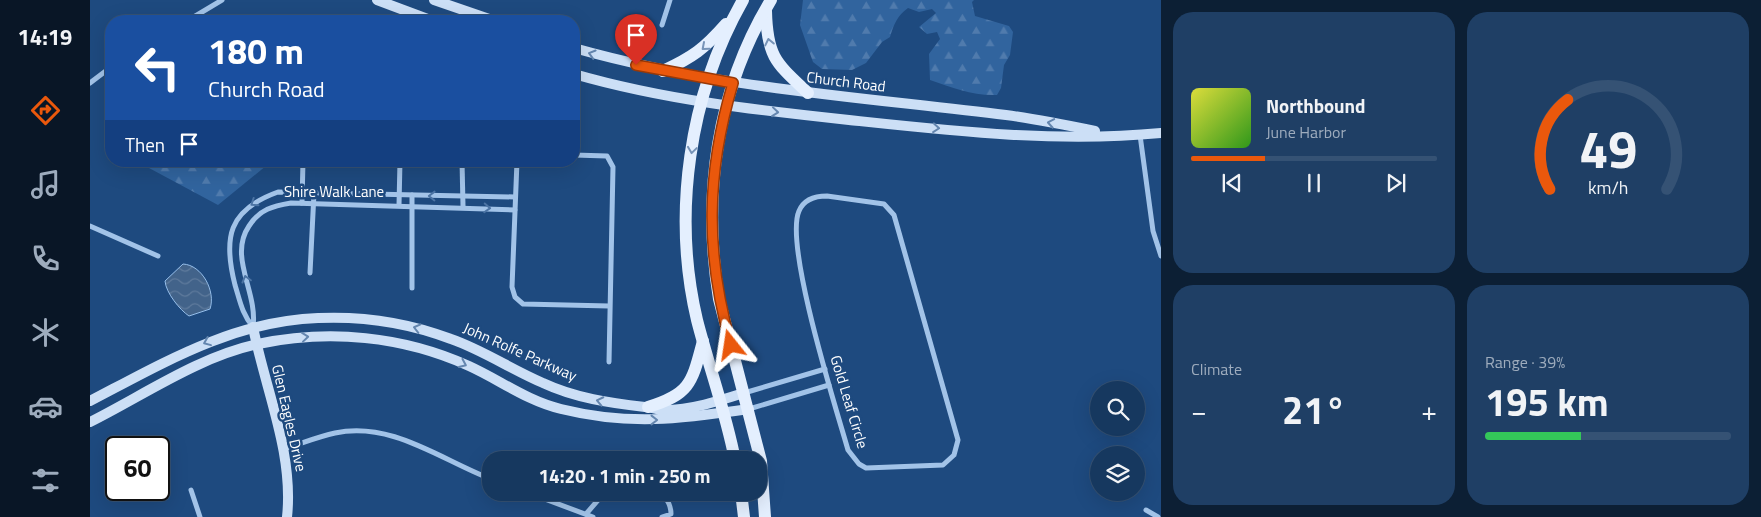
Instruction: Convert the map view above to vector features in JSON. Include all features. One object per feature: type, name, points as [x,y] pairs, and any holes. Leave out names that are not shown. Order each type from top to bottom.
[{"type":"main road","points":[[377,0],[418,15]]},
{"type":"main road","points":[[434,0],[478,15]]},
{"type":"main road","points":[[765,517],[761,461],[719,299],[712,239],[711,210],[715,156],[726,106],[739,64],[768,4]]},
{"type":"main road","points":[[768,4],[766,31],[774,59],[808,93]]},
{"type":"main road","points":[[663,71],[685,60],[706,46],[740,5]]},
{"type":"main road","points":[[733,451],[703,342],[690,278],[686,212],[692,149],[708,79],[740,5]]},
{"type":"main road","name":"Church Road","points":[[580,50],[663,71],[733,83],[1008,115],[1116,134]]},
{"type":"main road","name":"Church Road","points":[[580,76],[627,89],[726,106],[1034,138],[1161,133]]},
{"type":"main road","name":"John Rolfe Parkway","points":[[90,401],[186,351],[222,336],[253,327],[296,320],[325,318],[361,319],[406,326],[453,339],[563,391],[608,403],[661,410],[721,407]]},
{"type":"main road","name":"Glen Eagles Drive","points":[[253,327],[283,449],[288,483],[287,517]]},
{"type":"main road","points":[[90,422],[209,361],[257,344],[310,336],[339,336],[384,340],[454,359],[524,395],[569,411],[650,421],[689,418],[721,407],[744,393]]},
{"type":"main road","points":[[648,407],[673,398],[687,386],[696,369],[703,342]]},
{"type":"main road","points":[[721,407],[748,409]]},
{"type":"main road","points":[[742,501],[744,517]]},
{"type":"street","points":[[197,15],[222,0]]},
{"type":"street","points":[[662,25],[670,0]]},
{"type":"street","points":[[90,83],[105,72]]},
{"type":"street","points":[[1140,134],[1153,231],[1161,256]]},
{"type":"street","points":[[580,155],[607,156],[613,167],[609,362]]},
{"type":"street","points":[[302,203],[303,167]]},
{"type":"street","points":[[399,205],[400,167]]},
{"type":"street","points":[[462,167],[463,206]]},
{"type":"street","points":[[517,167],[512,287],[515,297],[523,304],[609,306]]},
{"type":"street","name":"Shire Walk Lane","points":[[253,327],[244,316],[228,259],[232,231],[244,211],[264,197],[278,192],[515,197]]},
{"type":"street","points":[[310,273],[314,193]]},
{"type":"street","points":[[412,195],[412,288]]},
{"type":"street","name":"Gold Leaf Circle","points":[[820,196],[884,204],[894,214],[897,223],[958,440],[954,455],[943,464],[934,466],[874,469],[858,464],[848,450],[825,369],[802,275],[797,233],[798,212],[807,201],[820,196]]},
{"type":"street","name":"Shire Walk Lane","points":[[253,327],[255,312],[240,248],[246,231],[254,219],[269,207],[302,203],[463,206],[515,210]]},
{"type":"street","points":[[90,226],[158,256]]},
{"type":"street","points":[[744,393],[825,369]]},
{"type":"street","points":[[748,409],[829,385]]},
{"type":"street","points":[[283,449],[336,433],[362,431],[386,433],[407,440],[482,475]]},
{"type":"street","points":[[191,490],[200,517]]},
{"type":"street","points":[[551,501],[593,517]]},
{"type":"street","points":[[586,514],[597,501]]},
{"type":"street","points":[[662,517],[670,514],[671,510],[668,501]]},
{"type":"street","points":[[1146,510],[1158,517]]},
{"type":"green space","points":[[803,0],[974,0],[972,2],[975,16],[1009,26],[1013,32],[1010,55],[1004,65],[1001,88],[997,95],[988,95],[963,91],[930,80],[929,54],[940,39],[937,32],[927,34],[919,27],[936,13],[932,9],[919,12],[908,8],[904,11],[896,21],[890,37],[882,42],[866,63],[852,70],[822,69],[813,62],[800,25]]},
{"type":"green space","points":[[147,167],[265,167],[218,205]]},
{"type":"water","points":[[183,264],[190,265],[196,269],[206,280],[211,295],[210,309],[189,316],[171,296],[165,281]]},
{"type":"route","points":[[636,65],[676,74],[733,83],[715,156],[711,210],[715,274],[719,299],[731,345]]}]
